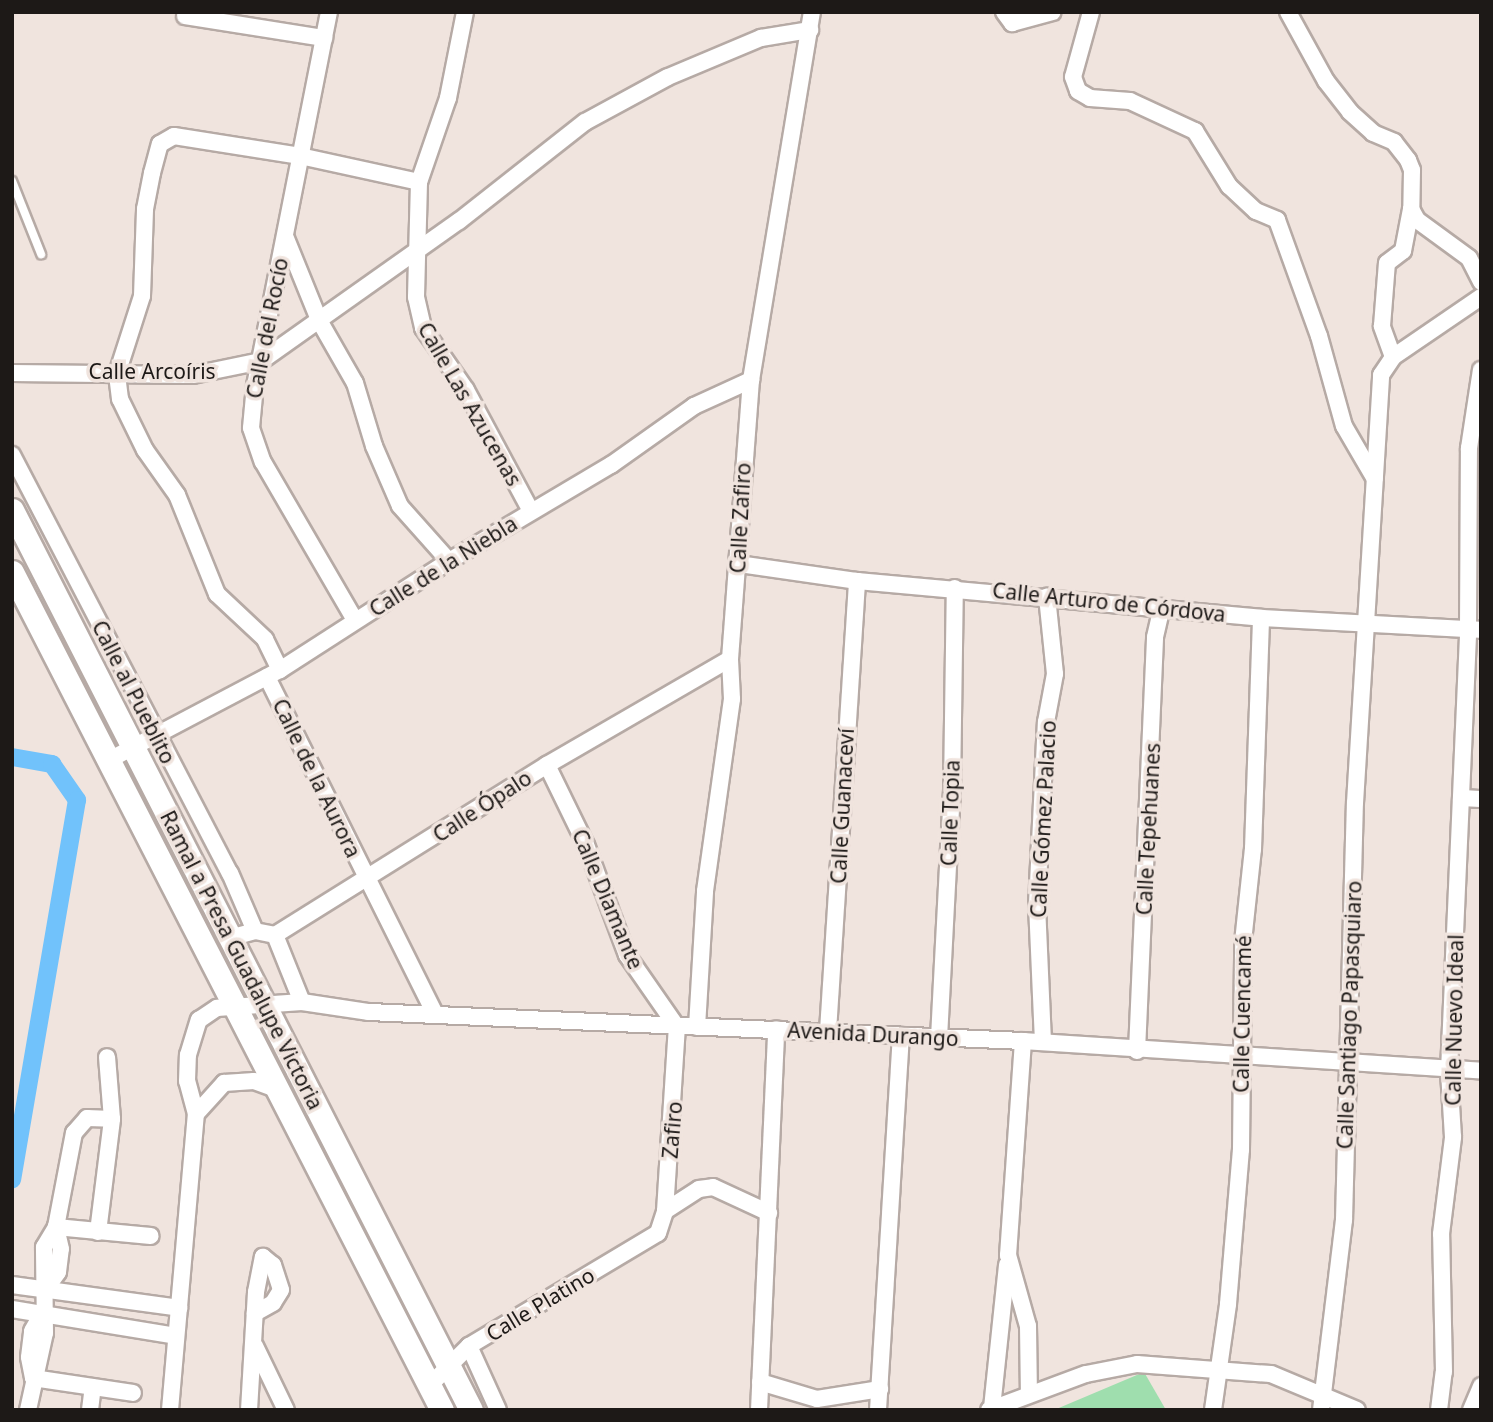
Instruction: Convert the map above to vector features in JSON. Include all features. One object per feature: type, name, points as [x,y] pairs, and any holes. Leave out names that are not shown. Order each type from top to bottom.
[{"type":"main road","name":"Ramal a Presa Guadalupe Victoria","points":[[12,510],[133,749],[233,937],[471,1410]]},
{"type":"main road","name":"Ramal a Presa Guadalupe Victoria","points":[[12,572],[282,1091],[442,1410]]},
{"type":"street","name":"Calle del Rocío","points":[[329,12],[251,406],[255,445],[355,620]]},
{"type":"street","name":"Calle Las Azucenas","points":[[466,12],[449,98],[419,182],[416,297],[423,328],[466,390],[531,511]]},
{"type":"street","name":"Calle Zafiro","points":[[697,1027],[705,891],[732,699],[730,659],[739,564],[742,459],[751,380],[767,265],[813,12]]},
{"type":"street","points":[[1004,12],[1012,23],[1053,12]]},
{"type":"street","points":[[1091,12],[1073,77],[1078,91],[1090,98],[1129,101],[1195,131],[1228,186],[1256,211],[1277,220],[1319,336],[1344,426],[1375,479]]},
{"type":"street","points":[[1288,12],[1326,81],[1350,112],[1373,133],[1394,142],[1412,170],[1412,209],[1403,251],[1387,263],[1382,326],[1393,357],[1481,297]]},
{"type":"street","points":[[185,16],[324,38]]},
{"type":"street","name":"Calle Arcoíris","points":[[12,373],[210,374],[261,361],[416,253],[551,145],[614,106],[761,38],[810,30]]},
{"type":"street","points":[[117,374],[142,296],[145,209],[160,144],[174,136],[300,156],[419,182]]},
{"type":"street","points":[[1412,209],[1424,227],[1469,258],[1481,282]]},
{"type":"street","points":[[284,235],[320,322],[355,383],[374,446],[400,506],[449,561]]},
{"type":"street","name":"Calle Santiago Papasquiaro","points":[[1322,1404],[1344,1220],[1355,803],[1381,375],[1393,357]]},
{"type":"street","name":"Calle Nuevo Ideal","points":[[1439,1410],[1444,1372],[1441,1234],[1453,1137],[1449,1071],[1461,798],[1475,629],[1469,448],[1481,370]]},
{"type":"street","name":"Calle de la Aurora","points":[[117,374],[120,400],[145,450],[177,495],[217,594],[265,639],[274,674],[367,877],[435,1014]]},
{"type":"street","name":"Calle de la Niebla","points":[[109,760],[274,674],[449,561],[611,465],[694,406],[751,380]]},
{"type":"street","name":"Calle al Pueblito","points":[[12,455],[156,737],[225,862],[255,930]]},
{"type":"street","points":[[29,542],[51,531]]},
{"type":"street","name":"Calle Arturo de Córdova","points":[[739,564],[857,580],[1261,618],[1368,620],[1475,629]]},
{"type":"street","name":"Calle Guanaceví","points":[[828,1031],[857,580]]},
{"type":"street","name":"Calle Topia","points":[[939,1038],[952,791],[955,588]]},
{"type":"street","name":"Calle Gómez Palacio","points":[[1043,1042],[1037,904],[1046,722],[1055,674],[1047,596]]},
{"type":"street","name":"Calle Tepehuanes","points":[[1137,1051],[1155,637],[1162,607]]},
{"type":"street","name":"Calle Cuencamé","points":[[1213,1410],[1228,1304],[1241,1150],[1239,1055],[1244,922],[1254,849],[1261,618]]},
{"type":"street","name":"Calle Ópalo","points":[[275,934],[547,765],[730,659]]},
{"type":"street","name":"Calle Diamante","points":[[547,765],[586,845],[627,955],[677,1027]]},
{"type":"street","points":[[1461,798],[1481,799]]},
{"type":"street","points":[[233,937],[255,930],[275,934],[302,1002]]},
{"type":"street","name":"Avenida Durango","points":[[196,1114],[187,1081],[192,1032],[207,1013],[265,1002],[302,1002],[369,1012],[1043,1042],[1137,1051],[1481,1071]]},
{"type":"street","name":"Zafiro","points":[[658,1233],[664,1211],[677,1027]]},
{"type":"street","points":[[759,1410],[776,1029]]},
{"type":"street","points":[[878,1410],[901,1036]]},
{"type":"street","points":[[1023,1041],[1008,1255],[991,1409],[1086,1374],[1137,1364],[1271,1374],[1297,1382],[1322,1404],[1357,1410]]},
{"type":"street","points":[[98,1232],[112,1119],[107,1057]]},
{"type":"street","points":[[170,1410],[196,1114],[224,1083],[254,1081],[282,1091]]},
{"type":"street","points":[[28,1410],[33,1378],[29,1357],[32,1331],[42,1314],[45,1290],[58,1272],[61,1249],[56,1227],[78,1124],[87,1118],[112,1119]]},
{"type":"street","points":[[664,1211],[699,1189],[713,1187],[769,1213]]},
{"type":"street","points":[[56,1227],[151,1236]]},
{"type":"street","name":"Calle Platino","points":[[430,1385],[450,1369],[469,1346],[658,1233]]},
{"type":"street","points":[[1008,1255],[1028,1326],[1029,1395]]},
{"type":"street","points":[[12,1285],[178,1308]]},
{"type":"street","points":[[12,1309],[176,1336]]},
{"type":"street","points":[[249,1410],[255,1313]]},
{"type":"street","points":[[254,1343],[286,1410]]},
{"type":"street","points":[[469,1346],[498,1410]]},
{"type":"street","points":[[33,1378],[133,1393]]},
{"type":"street","points":[[760,1382],[817,1399],[880,1388]]},
{"type":"street","points":[[1471,1410],[1481,1386]]},
{"type":"street","points":[[90,1410],[93,1387]]},
{"type":"lane","points":[[12,181],[41,254]]},
{"type":"green space","points":[[1144,1372],[1166,1410],[1054,1410]]},
{"type":"waterway","points":[[12,757],[52,764],[77,800],[12,1179]]}]
